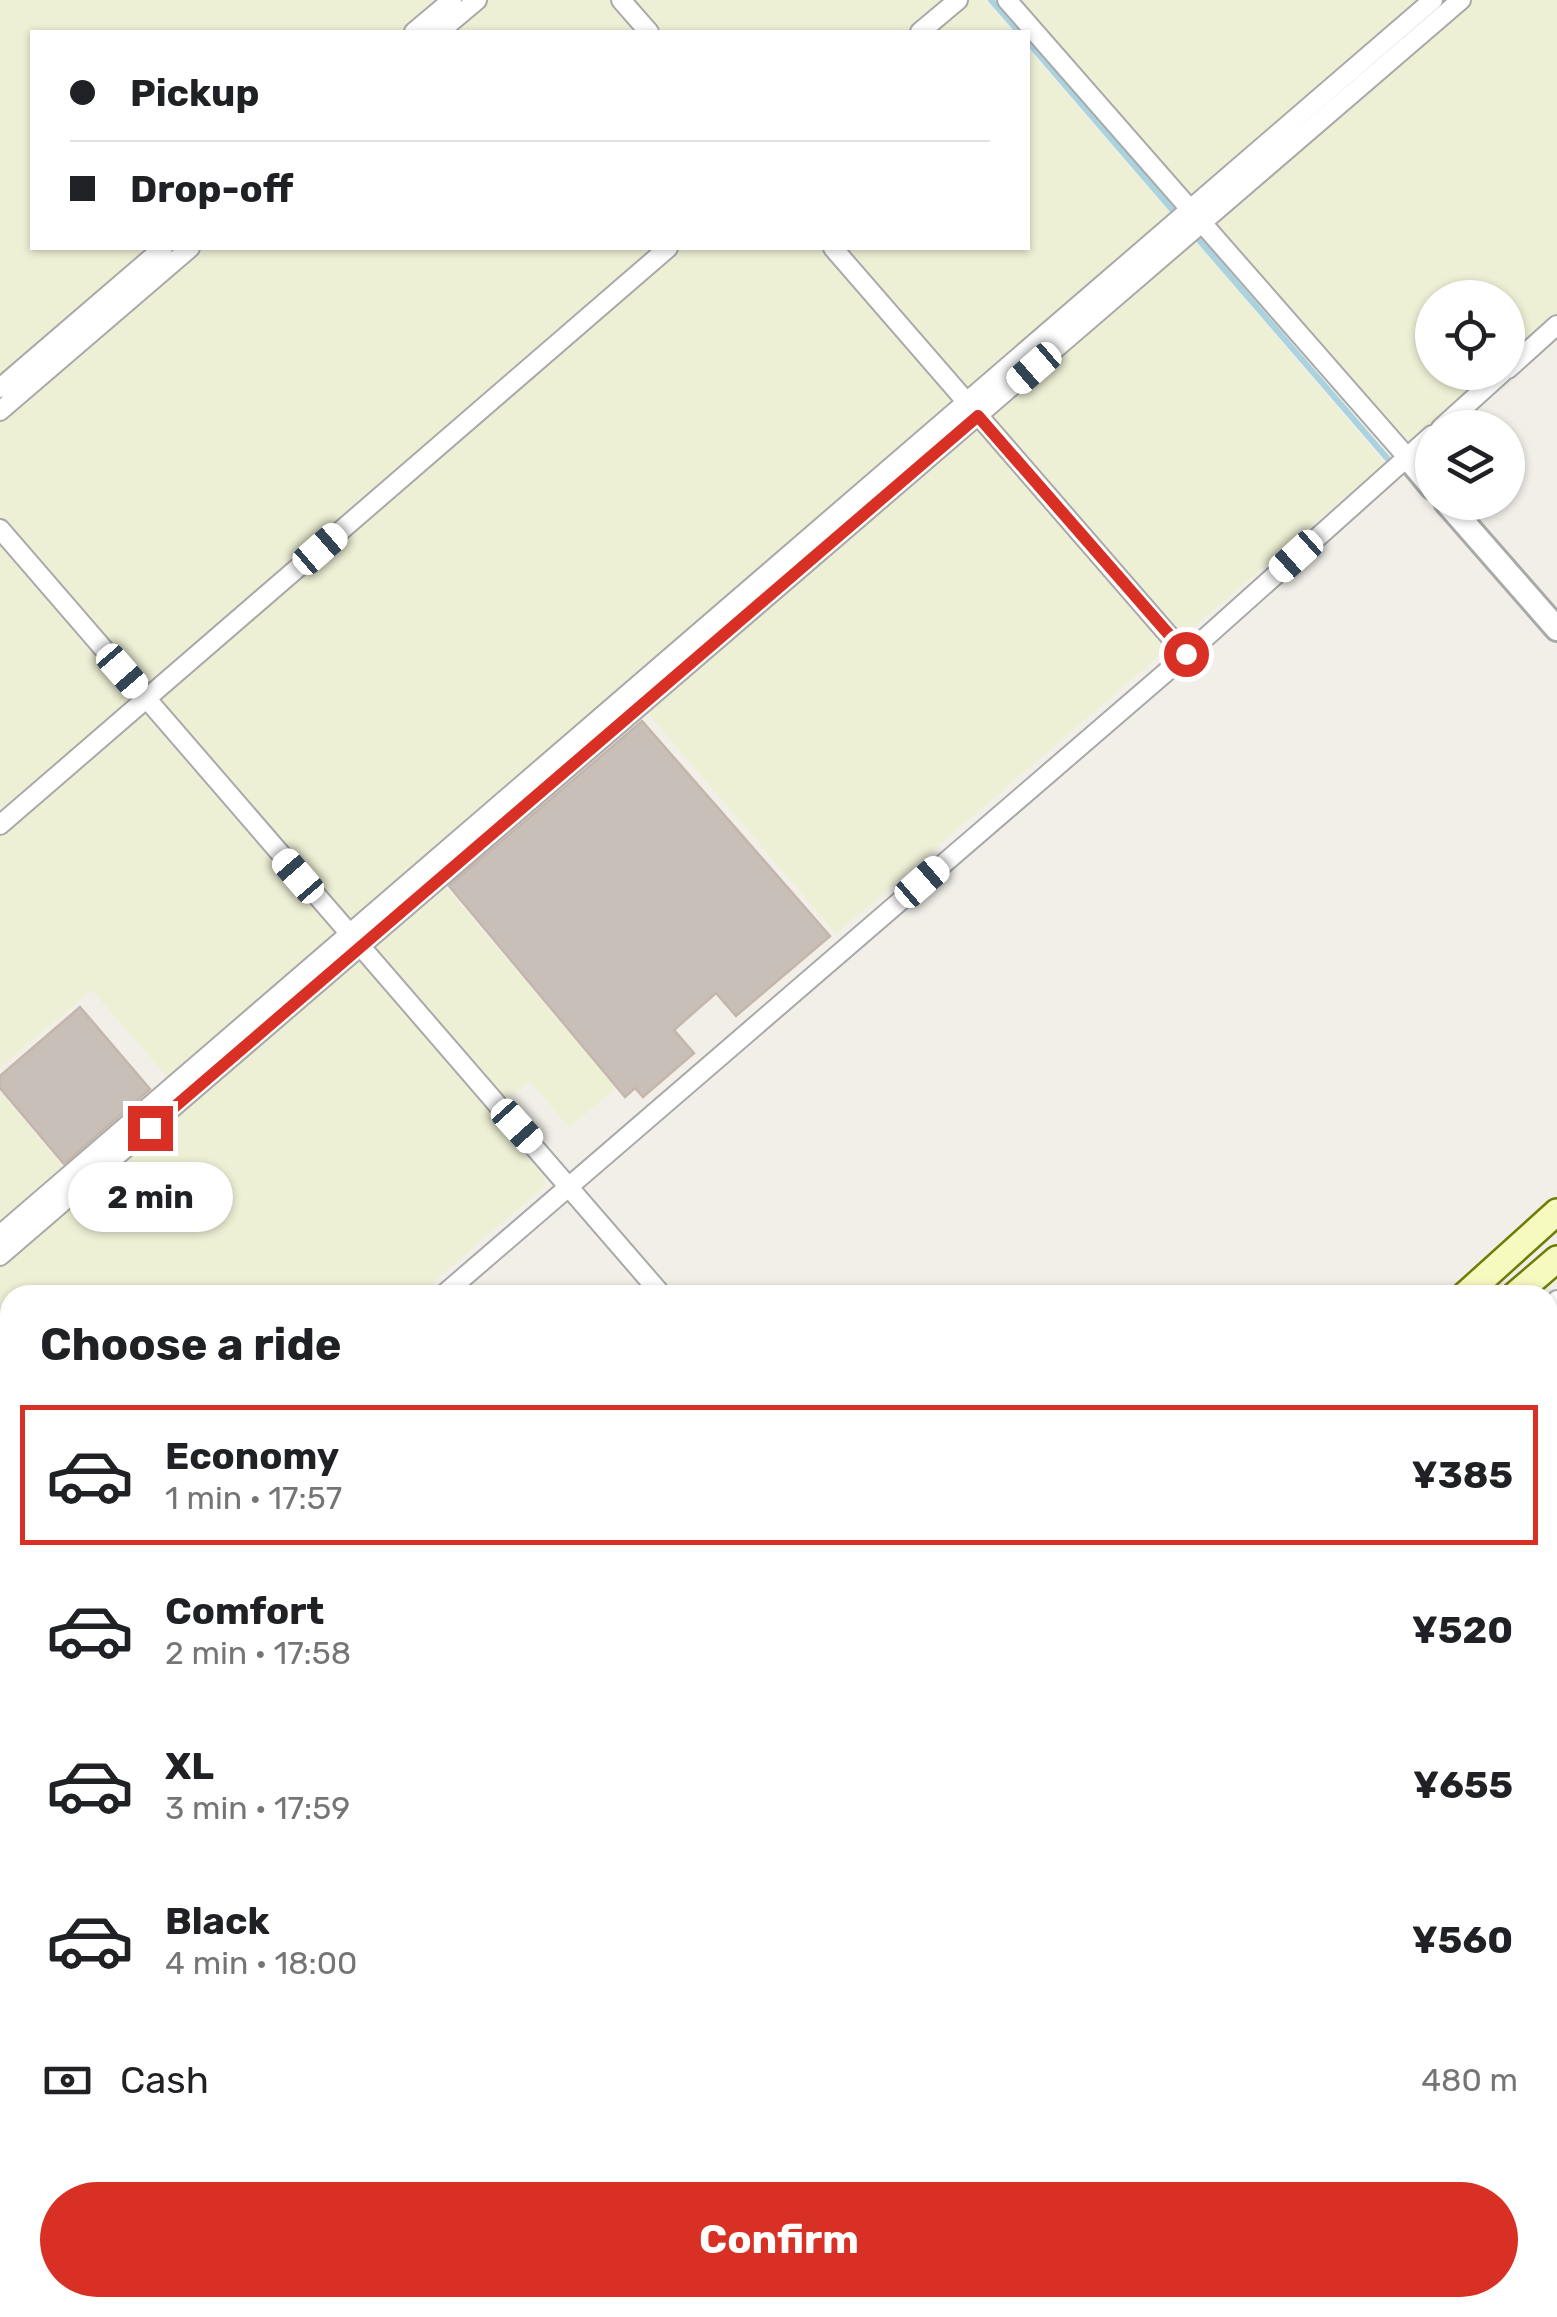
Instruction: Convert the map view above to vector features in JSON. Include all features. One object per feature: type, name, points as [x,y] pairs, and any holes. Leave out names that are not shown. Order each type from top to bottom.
[{"type":"main road","points":[[1476,1285],[1557,1212]]},
{"type":"main road","points":[[1527,1285],[1557,1259]]},
{"type":"street","points":[[416,30],[452,0]]},
{"type":"street","points":[[441,30],[477,0]]},
{"type":"street","points":[[620,0],[646,30]]},
{"type":"street","points":[[922,30],[958,0]]},
{"type":"street","points":[[1007,0],[1415,467]]},
{"type":"street","points":[[1196,217],[1433,0]]},
{"type":"street","points":[[0,1256],[354,942],[1196,217],[1461,0]]},
{"type":"street","points":[[0,388],[161,250]]},
{"type":"street","points":[[0,411],[188,250]]},
{"type":"street","points":[[0,825],[666,250]]},
{"type":"street","points":[[835,250],[1186,654]]},
{"type":"street","points":[[1525,354],[1557,326]]},
{"type":"street","points":[[1461,410],[1484,390]]},
{"type":"street","points":[[455,1285],[1186,654],[1415,450]]},
{"type":"street","points":[[1462,520],[1557,629]]},
{"type":"street","points":[[0,529],[653,1285]]},
{"type":"street","points":[[0,1235],[354,942]]},
{"type":"green space","points":[[0,0],[445,0],[409,30],[30,30],[30,250],[156,250],[0,384]]},
{"type":"green space","points":[[485,0],[614,0],[639,30],[449,30]]},
{"type":"green space","points":[[629,0],[944,0],[907,30],[654,30]]},
{"type":"green space","points":[[968,0],[985,0],[1011,30],[932,30]]},
{"type":"green space","points":[[1015,0],[1425,0],[1191,202]]},
{"type":"green space","points":[[1468,0],[1557,0],[1557,316],[1525,344],[1525,280],[1415,280],[1415,390],[1472,390],[1449,410],[1415,410],[1415,439],[1404,448],[1211,227],[1212,221]]},
{"type":"green space","points":[[1030,51],[1174,217],[971,394],[843,250],[1030,250]]},
{"type":"green space","points":[[1193,238],[1385,463],[1183,636],[1174,634],[987,416]]},
{"type":"green space","points":[[195,250],[654,250],[146,685],[0,519],[0,418]]},
{"type":"green space","points":[[678,250],[828,250],[958,400],[354,926],[159,704],[161,698]]},
{"type":"green space","points":[[978,425],[1167,649],[836,934],[645,710]]},
{"type":"green space","points":[[0,545],[131,698],[127,708],[0,817]]},
{"type":"green space","points":[[145,715],[334,930],[337,941],[171,1082],[92,990],[0,1068],[0,836]]},
{"type":"green space","points":[[444,885],[616,1088],[569,1128],[530,1082],[508,1100],[374,945]]},
{"type":"green space","points":[[353,960],[361,960],[542,1174],[546,1185],[430,1285],[0,1285],[0,1262]]},
{"type":"green space","points":[[0,1092],[67,1171],[0,1228]]},
{"type":"building","points":[[642,721],[830,936],[736,1016],[716,993],[674,1030],[694,1053],[643,1097],[635,1088],[625,1097],[449,886]]},
{"type":"building","points":[[80,1007],[150,1089],[64,1164],[0,1088],[0,1076]]},
{"type":"waterway","points":[[991,0],[1017,30]]},
{"type":"waterway","points":[[1030,44],[1175,213]]},
{"type":"waterway","points":[[1198,239],[1387,458]]},
{"type":"route","points":[[150,1128],[978,416],[1186,654]]}]
